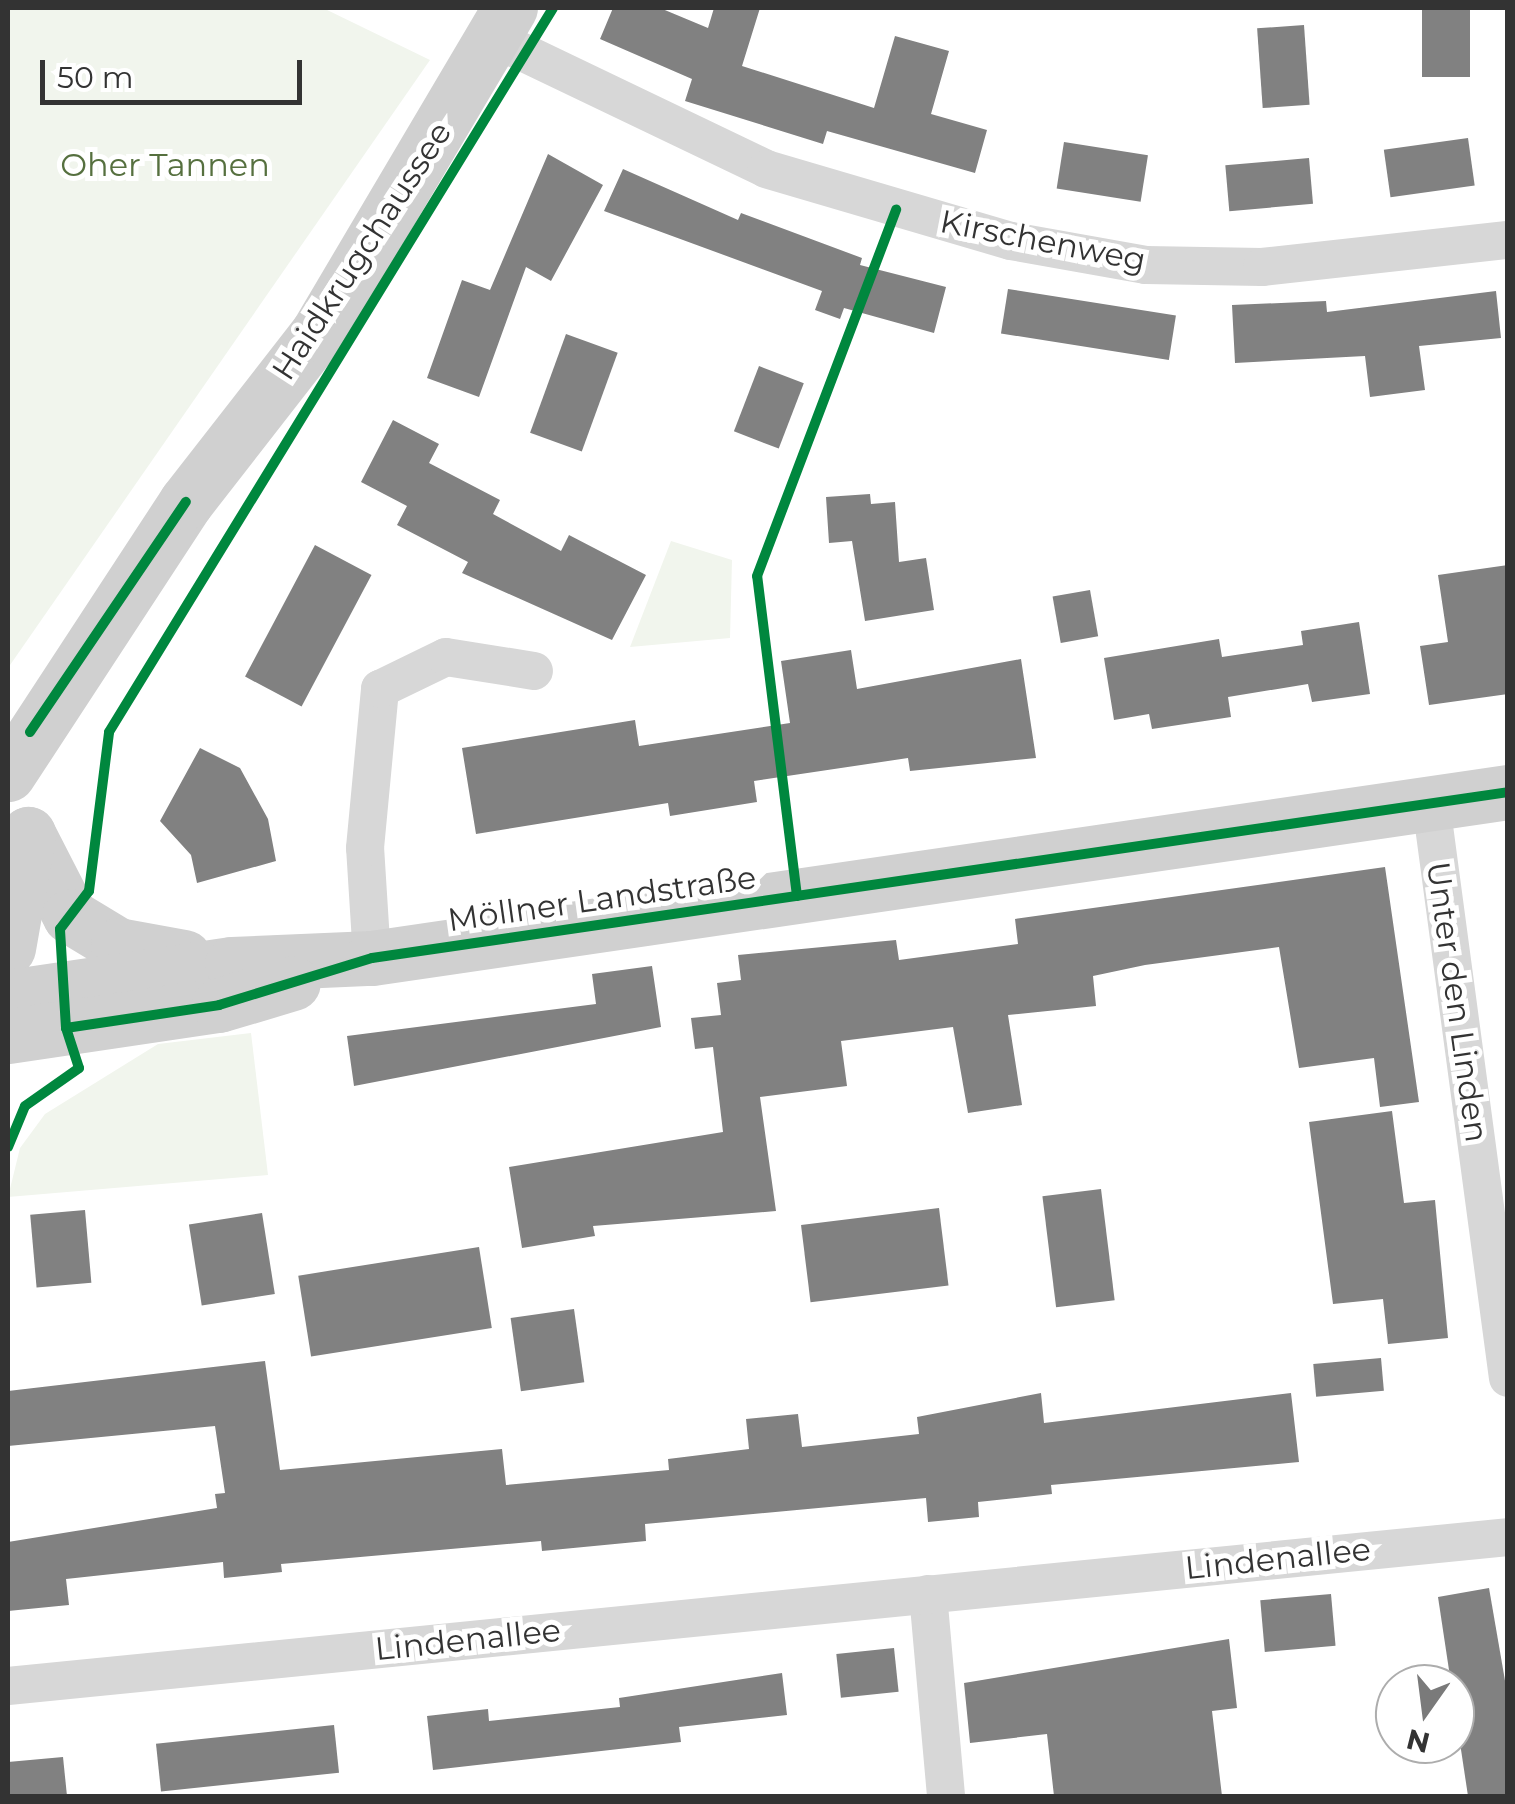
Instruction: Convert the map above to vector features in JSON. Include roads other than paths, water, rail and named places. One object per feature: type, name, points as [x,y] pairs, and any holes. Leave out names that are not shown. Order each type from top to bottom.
[{"type":"main road","name":"Haidkrugchaussee","points":[[8,948],[28,834],[19,752],[186,502],[317,334],[502,23]]},
{"type":"main road","name":"Möllner Landstraße","points":[[8,997],[232,964],[372,958],[1508,792]]},
{"type":"main road","points":[[28,834],[54,898],[96,933],[132,948],[232,964]]},
{"type":"main road","name":"Möllner Landstraße","points":[[8,1036],[219,1006],[372,958]]},
{"type":"street","name":"Kirschenweg","points":[[502,23],[766,169],[1011,241],[1146,265],[1262,268],[1508,240]]},
{"type":"street","points":[[372,958],[365,848],[380,689],[446,657],[534,671]]},
{"type":"street","name":"Unter den Linden","points":[[1431,804],[1508,1378]]},
{"type":"street","name":"Lindenallee","points":[[8,1686],[1508,1537]]},
{"type":"street","points":[[928,1594],[946,1796]]},
{"type":"park label","name":"Oher Tannen","points":[[165,165]]}]
